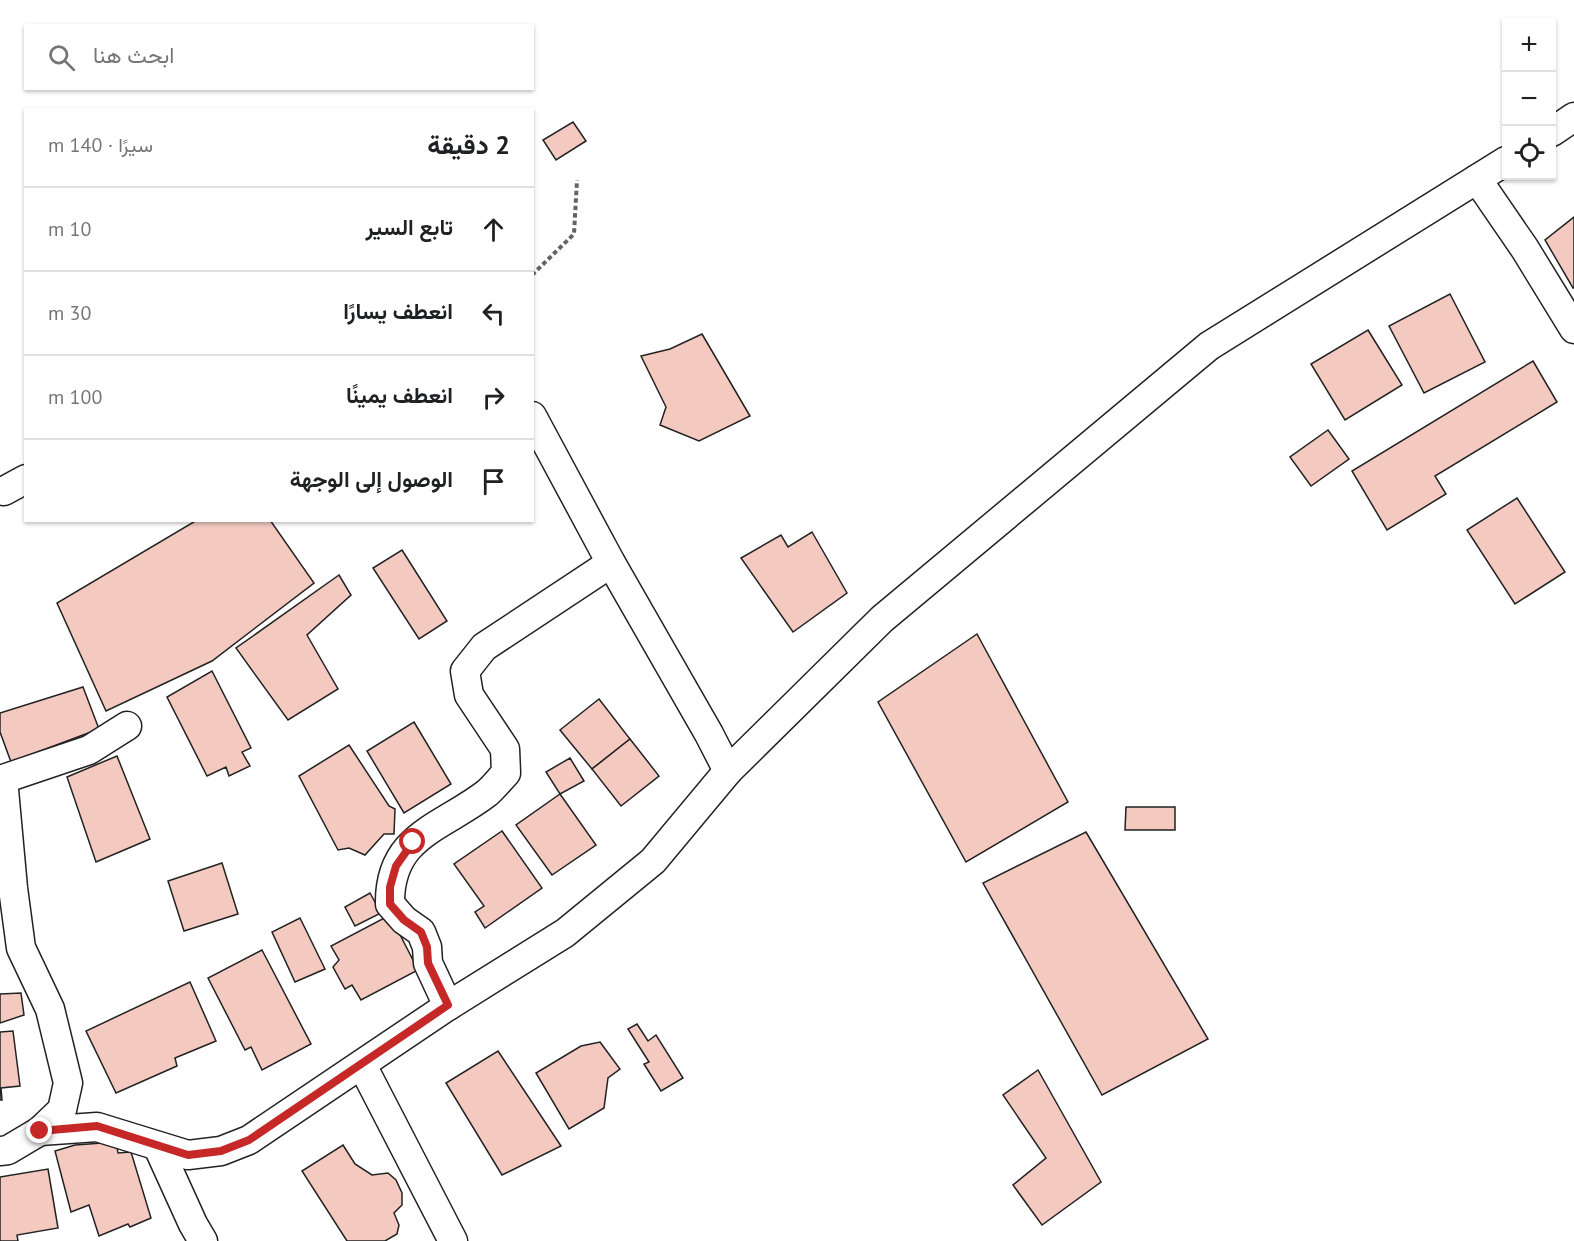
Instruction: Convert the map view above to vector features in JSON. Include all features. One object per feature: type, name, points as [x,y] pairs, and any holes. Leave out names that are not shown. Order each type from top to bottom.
[{"type":"street","points":[[1556,129],[1574,117]]},
{"type":"street","points":[[40,1131],[97,1126],[188,1155],[221,1151],[249,1140],[448,1005],[565,933],[653,861],[728,771],[882,619],[1209,346],[1502,163]]},
{"type":"street","points":[[1477,179],[1574,329]]},
{"type":"street","points":[[534,420],[611,562],[710,734],[728,771]]},
{"type":"street","points":[[448,1005],[428,963],[427,947],[421,932],[404,920],[390,904],[390,887],[396,866],[413,842],[488,792],[506,772],[505,749],[469,695],[465,671],[484,647],[611,562]]},
{"type":"street","points":[[0,1151],[8,1150],[40,1131],[62,1110],[68,1083],[50,1009],[21,948],[3,779],[89,750],[127,726]]},
{"type":"street","points":[[362,1065],[453,1241]]},
{"type":"street","points":[[158,1147],[203,1241]]},
{"type":"path","points":[[534,273],[574,234],[577,180]]},
{"type":"building","points":[[573,122],[586,141],[556,160],[543,140]]},
{"type":"building","points":[[1574,217],[1574,288],[1573,288],[1545,240]]},
{"type":"building","points":[[1450,294],[1485,362],[1424,393],[1389,326]]},
{"type":"building","points":[[1368,330],[1402,385],[1345,420],[1311,364]]},
{"type":"building","points":[[702,334],[750,416],[699,441],[660,425],[666,407],[641,356],[670,349]]},
{"type":"building","points":[[1533,361],[1557,402],[1435,476],[1446,494],[1387,530],[1352,471]]},
{"type":"building","points":[[1328,430],[1349,459],[1311,486],[1290,457]]},
{"type":"building","points":[[1517,498],[1565,572],[1515,604],[1467,530]]},
{"type":"building","points":[[194,522],[271,522],[314,583],[212,661],[106,711],[57,603]]},
{"type":"building","points":[[812,532],[847,593],[793,632],[741,558],[781,535],[788,547]]},
{"type":"building","points":[[402,550],[447,621],[419,639],[373,568]]},
{"type":"building","points":[[339,575],[351,595],[307,635],[338,689],[288,720],[236,648]]},
{"type":"building","points":[[977,634],[1068,802],[966,862],[878,702]]},
{"type":"building","points":[[212,671],[251,748],[242,752],[250,766],[229,776],[226,767],[207,776],[167,697]]},
{"type":"building","points":[[83,687],[99,729],[11,762],[0,732],[0,713]]},
{"type":"building","points":[[599,699],[630,739],[592,769],[560,730]]},
{"type":"building","points":[[414,722],[451,784],[404,813],[367,751]]},
{"type":"building","points":[[630,739],[659,776],[621,806],[592,769]]},
{"type":"building","points":[[349,745],[389,806],[395,809],[394,834],[384,834],[365,855],[349,848],[338,850],[299,776]]},
{"type":"building","points":[[117,756],[150,839],[96,862],[67,777]]},
{"type":"building","points":[[570,758],[584,781],[560,794],[546,772]]},
{"type":"building","points":[[560,794],[596,845],[552,875],[516,825]]},
{"type":"building","points":[[1126,807],[1175,807],[1175,830],[1125,830]]},
{"type":"building","points":[[502,831],[542,888],[485,928],[475,912],[484,906],[454,864]]},
{"type":"building","points":[[1086,832],[1208,1039],[1102,1095],[983,883]]},
{"type":"building","points":[[222,863],[238,914],[184,931],[168,881]]},
{"type":"building","points":[[370,893],[381,913],[355,926],[345,907]]},
{"type":"building","points":[[390,915],[418,970],[361,1000],[352,985],[345,989],[333,967],[339,960],[331,946]]},
{"type":"building","points":[[300,918],[325,969],[295,982],[272,932]]},
{"type":"building","points":[[262,950],[311,1044],[262,1070],[251,1047],[245,1050],[208,978]]},
{"type":"building","points":[[190,982],[216,1041],[175,1058],[177,1066],[116,1093],[86,1031]]},
{"type":"building","points":[[21,993],[24,1015],[0,1023],[0,994]]},
{"type":"building","points":[[637,1024],[648,1041],[656,1035],[683,1078],[661,1091],[644,1064],[649,1062],[628,1029]]},
{"type":"building","points":[[13,1031],[20,1086],[1,1088],[2,1100],[0,1100],[0,1032]]},
{"type":"building","points":[[600,1042],[620,1069],[608,1078],[604,1108],[569,1129],[536,1073],[581,1046]]},
{"type":"building","points":[[498,1051],[561,1146],[502,1175],[446,1083]]},
{"type":"building","points":[[1038,1070],[1101,1182],[1042,1225],[1013,1185],[1046,1158],[1003,1095]]},
{"type":"building","points":[[116,1142],[118,1153],[131,1152],[151,1218],[130,1227],[128,1224],[99,1236],[89,1205],[71,1212],[55,1151],[75,1145]]},
{"type":"building","points":[[343,1145],[355,1164],[372,1175],[388,1173],[396,1180],[402,1193],[402,1205],[394,1213],[399,1225],[397,1234],[385,1241],[347,1241],[302,1171]]},
{"type":"building","points":[[48,1169],[58,1228],[17,1235],[18,1241],[0,1241],[0,1177]]},
{"type":"route","points":[[40,1131],[97,1126],[188,1155],[221,1151],[249,1140],[448,1005],[428,963],[427,947],[421,932],[404,920],[390,904],[390,887],[396,866],[413,842]]}]
